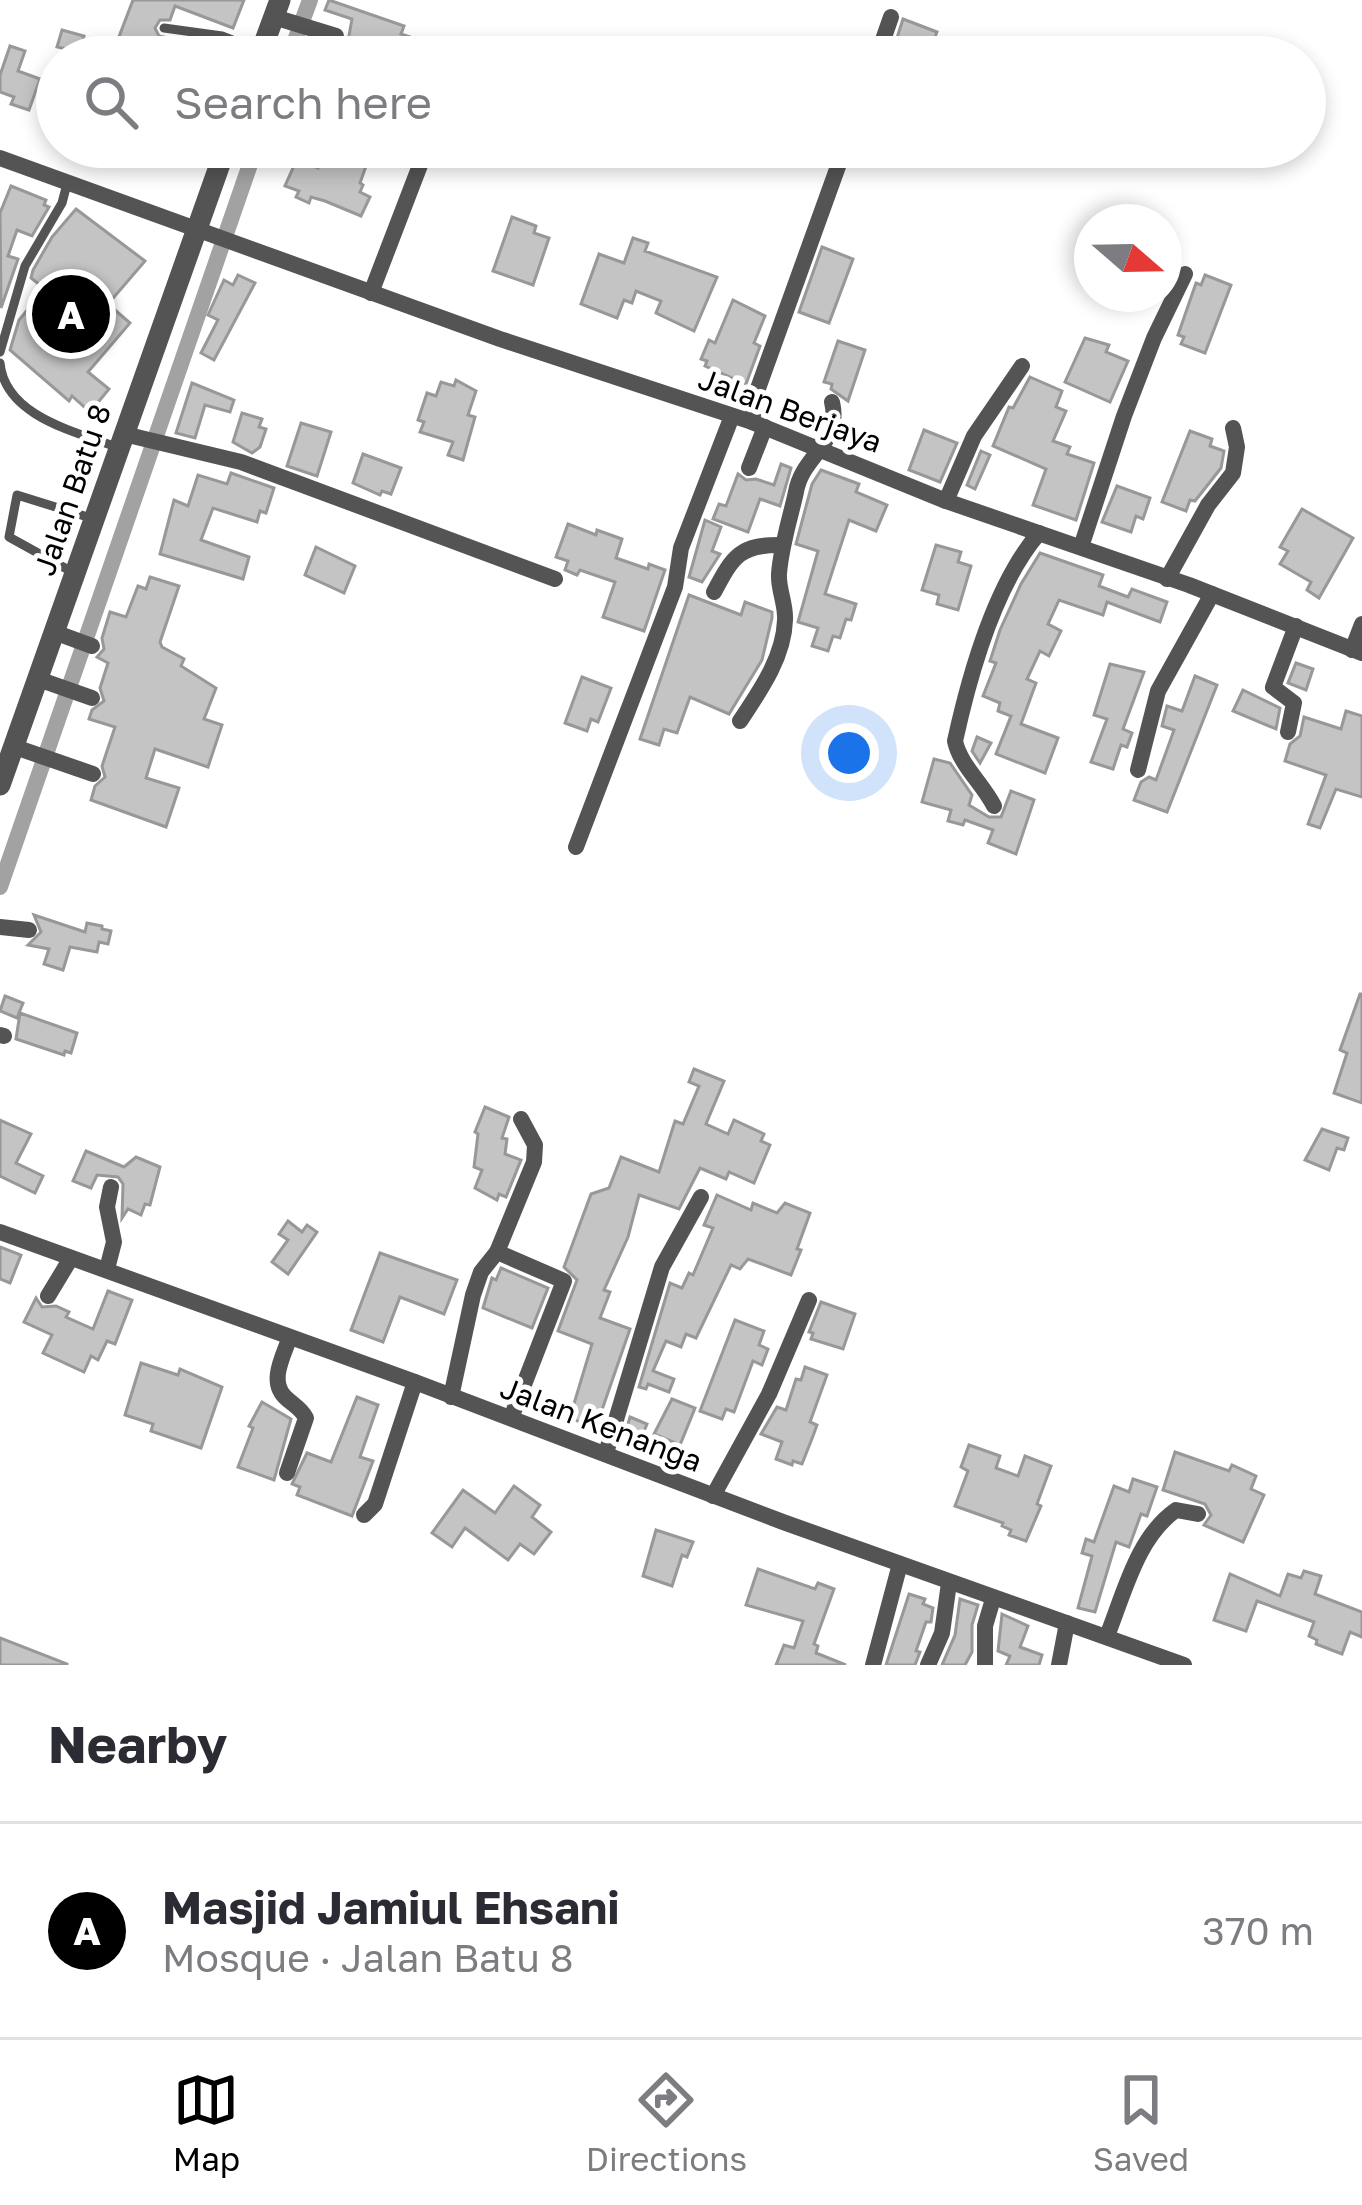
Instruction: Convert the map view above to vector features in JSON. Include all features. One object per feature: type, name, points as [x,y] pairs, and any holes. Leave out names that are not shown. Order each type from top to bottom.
[{"type":"street","points":[[283,13],[330,34]]},
{"type":"street","points":[[884,36],[891,16]]},
{"type":"street","name":"Jalan Berjaya","points":[[0,158],[371,293],[759,424],[946,501],[1212,594],[1357,652]]},
{"type":"street","name":"Jalan Batu 8","points":[[0,785],[9,748],[46,682],[54,632],[205,234],[221,168]]},
{"type":"street","points":[[371,293],[419,168]]},
{"type":"street","points":[[749,468],[759,424],[756,394],[837,168]]},
{"type":"street","points":[[1081,547],[1124,416],[1185,274]]},
{"type":"street","points":[[946,501],[974,436],[1022,366]]},
{"type":"street","points":[[740,721],[769,678],[778,650],[785,620],[778,579],[783,545],[800,475],[824,450],[835,416],[832,402]]},
{"type":"street","points":[[576,847],[675,587],[680,548],[732,416]]},
{"type":"street","points":[[1167,579],[1208,505],[1233,473],[1237,447],[1233,428]]},
{"type":"street","points":[[130,440],[241,462],[555,579]]},
{"type":"street","points":[[994,806],[955,742],[986,636],[1024,550],[1039,533]]},
{"type":"street","points":[[714,592],[734,557],[763,544],[783,545]]},
{"type":"street","points":[[1138,770],[1158,691],[1212,594]]},
{"type":"street","points":[[1357,652],[1362,624]]},
{"type":"street","points":[[1288,732],[1294,703],[1273,687],[1295,626]]},
{"type":"street","points":[[54,632],[85,644]]},
{"type":"street","points":[[46,682],[92,698]]},
{"type":"street","points":[[9,748],[93,774]]},
{"type":"street","points":[[2,927],[29,930]]},
{"type":"street","points":[[451,1397],[481,1272],[496,1252],[534,1162],[535,1145],[521,1119]]},
{"type":"street","points":[[107,1269],[114,1242],[107,1207],[111,1187]]},
{"type":"street","points":[[606,1453],[662,1267],[701,1197]]},
{"type":"street","name":"Jalan Kenanga","points":[[0,1232],[1181,1664]]},
{"type":"street","points":[[496,1252],[564,1281],[511,1418]]},
{"type":"street","points":[[48,1296],[71,1258]]},
{"type":"street","points":[[713,1496],[760,1412],[809,1300]]},
{"type":"street","points":[[287,1473],[306,1418],[277,1384],[289,1339]]},
{"type":"street","points":[[364,1515],[375,1504],[415,1382]]},
{"type":"street","points":[[1107,1636],[1150,1537],[1176,1510],[1198,1514]]},
{"type":"street","points":[[873,1665],[900,1564]]},
{"type":"street","points":[[928,1665],[942,1633],[950,1583]]},
{"type":"street","points":[[985,1665],[985,1626],[994,1599]]},
{"type":"street","points":[[1059,1665],[1066,1623]]},
{"type":"lane","points":[[164,28],[222,36]]},
{"type":"lane","points":[[0,352],[25,266],[62,203],[67,184]]},
{"type":"lane","points":[[0,363],[7,387],[30,411],[130,440]]},
{"type":"lane","points":[[0,491],[94,519]]},
{"type":"lane","points":[[17,495],[9,537],[75,574]]},
{"type":"building","points":[[133,0],[244,0],[233,28],[175,6],[170,20],[160,20],[155,28],[159,36],[119,36]]},
{"type":"building","points":[[329,0],[404,26],[401,34],[407,36],[349,36],[352,19],[325,10]]},
{"type":"building","points":[[903,19],[937,32],[936,36],[898,36]]},
{"type":"building","points":[[10,46],[25,51],[18,71],[36,78],[29,110],[11,104],[14,97],[0,92],[0,75]]},
{"type":"building","points":[[293,168],[365,168],[360,192],[370,197],[361,216],[311,197],[309,203],[296,197],[299,191],[285,186]]},
{"type":"building","points":[[11,186],[46,200],[44,205],[49,207],[32,236],[17,230],[8,256],[18,259],[1,308],[0,213]]},
{"type":"building","points":[[76,209],[145,261],[108,304],[130,323],[88,372],[109,389],[90,412],[72,396],[69,401],[10,350],[19,320],[45,289],[31,278],[33,270]]},
{"type":"building","points":[[512,217],[536,226],[534,233],[549,238],[533,285],[493,271]]},
{"type":"building","points":[[633,238],[648,243],[645,251],[717,277],[694,331],[656,313],[661,301],[636,291],[632,303],[624,300],[617,318],[581,304],[599,254],[624,263]]},
{"type":"building","points":[[822,247],[853,259],[829,323],[799,312]]},
{"type":"building","points":[[238,275],[255,283],[214,360],[201,353],[218,320],[208,315],[224,280],[233,285]]},
{"type":"building","points":[[1205,275],[1231,285],[1205,353],[1181,344],[1184,337],[1178,335],[1196,283],[1201,285]]},
{"type":"building","points":[[733,300],[765,316],[746,384],[705,366],[707,361],[701,359],[709,340],[715,343]]},
{"type":"building","points":[[1085,338],[1109,345],[1106,352],[1128,361],[1110,402],[1065,382]]},
{"type":"building","points":[[838,341],[865,350],[848,401],[824,382]]},
{"type":"building","points":[[1030,377],[1062,391],[1056,407],[1066,411],[1053,441],[1070,447],[1067,454],[1094,463],[1076,520],[1033,505],[1046,469],[993,446],[1009,407],[1013,408]]},
{"type":"building","points":[[456,380],[476,391],[468,415],[475,417],[463,460],[448,455],[453,442],[420,432],[424,422],[418,420],[427,393],[436,396],[441,382],[454,386]]},
{"type":"building","points":[[192,383],[234,400],[230,412],[205,405],[195,438],[176,433]]},
{"type":"building","points":[[242,413],[262,419],[259,427],[266,429],[260,447],[252,453],[233,442]]},
{"type":"building","points":[[301,423],[331,432],[317,476],[287,466]]},
{"type":"building","points":[[924,430],[957,443],[940,482],[909,470]]},
{"type":"building","points":[[1190,431],[1212,439],[1210,446],[1224,451],[1221,468],[1195,501],[1190,500],[1186,511],[1162,502]]},
{"type":"building","points":[[981,451],[990,455],[975,489],[967,485]]},
{"type":"building","points":[[363,454],[401,468],[391,494],[382,491],[380,495],[353,483]]},
{"type":"building","points":[[781,464],[791,468],[780,506],[760,499],[748,532],[713,519],[719,504],[726,506],[738,474],[774,485]]},
{"type":"building","points":[[821,470],[859,484],[856,492],[887,505],[876,531],[849,520],[825,594],[856,604],[851,620],[846,619],[840,638],[833,636],[828,651],[812,646],[818,628],[798,622],[818,551],[796,544],[812,484]]},
{"type":"building","points":[[231,473],[274,488],[266,513],[260,511],[257,522],[213,508],[201,540],[249,557],[243,579],[160,554],[174,500],[188,506],[198,475],[227,484]]},
{"type":"building","points":[[1117,486],[1150,498],[1143,519],[1136,516],[1131,532],[1102,522]]},
{"type":"building","points":[[1302,509],[1353,538],[1319,598],[1307,590],[1311,582],[1280,564],[1288,551],[1280,547]]},
{"type":"building","points":[[705,520],[721,527],[712,551],[720,554],[702,582],[689,577]]},
{"type":"building","points":[[568,524],[622,539],[616,558],[665,570],[644,631],[603,617],[615,582],[565,570],[568,561],[556,557]]},
{"type":"building","points":[[936,545],[961,552],[958,562],[971,566],[958,610],[937,604],[939,595],[922,590]]},
{"type":"building","points":[[316,547],[355,566],[344,593],[305,575]]},
{"type":"building","points":[[1040,553],[1103,575],[1099,586],[1128,597],[1132,589],[1167,602],[1160,622],[1107,602],[1103,615],[1059,600],[1048,624],[1061,631],[1049,656],[1040,651],[1027,679],[1036,683],[1021,724],[1058,738],[1045,773],[996,754],[1011,716],[998,711],[1000,703],[983,696],[996,663],[990,661],[1000,630]]},
{"type":"building","points":[[150,577],[179,586],[160,642],[184,659],[181,666],[216,688],[204,719],[222,725],[208,767],[155,749],[146,778],[179,788],[166,827],[91,800],[95,786],[105,777],[102,766],[115,727],[89,719],[104,701],[100,688],[108,663],[97,657],[104,649],[102,638],[110,612],[126,617],[138,586],[146,589]]},
{"type":"building","points":[[689,595],[741,615],[745,602],[772,612],[772,618],[762,660],[729,714],[690,697],[677,733],[664,729],[659,745],[640,739]]},
{"type":"building","points":[[1296,663],[1313,669],[1306,690],[1288,683]]},
{"type":"building","points":[[1110,664],[1144,672],[1123,729],[1132,733],[1127,747],[1121,745],[1113,769],[1091,762],[1107,719],[1094,715]]},
{"type":"building","points":[[1195,676],[1217,685],[1167,812],[1134,800],[1141,782],[1149,777],[1156,780],[1174,730],[1162,726],[1167,706],[1182,711]]},
{"type":"building","points":[[582,677],[611,688],[598,722],[591,719],[587,731],[565,723]]},
{"type":"building","points":[[1243,690],[1280,708],[1276,729],[1233,711]]},
{"type":"building","points":[[1346,711],[1362,716],[1362,797],[1336,789],[1320,828],[1308,824],[1326,775],[1285,761],[1290,744],[1300,736],[1304,717],[1341,729]]},
{"type":"building","points":[[977,737],[991,743],[980,763],[972,751]]},
{"type":"building","points":[[934,759],[950,763],[972,795],[969,805],[989,817],[1001,817],[1011,791],[1034,800],[1016,854],[988,843],[993,830],[965,820],[963,825],[948,821],[951,810],[922,802]]},
{"type":"building","points":[[34,915],[85,932],[87,923],[102,926],[111,931],[108,944],[99,942],[97,952],[70,947],[63,970],[44,964],[49,949],[28,945],[41,932]]},
{"type":"building","points":[[1360,994],[1362,1103],[1334,1093],[1347,1053],[1340,1050]]},
{"type":"building","points":[[5,996],[23,1003],[17,1018],[0,1011]]},
{"type":"building","points":[[20,1013],[77,1033],[71,1053],[64,1055],[16,1039]]},
{"type":"building","points":[[694,1069],[724,1081],[706,1124],[728,1134],[734,1120],[764,1134],[761,1141],[770,1145],[754,1183],[729,1172],[726,1179],[700,1168],[679,1209],[639,1195],[628,1237],[604,1290],[610,1292],[600,1318],[630,1329],[595,1430],[570,1417],[592,1344],[558,1331],[577,1280],[564,1267],[591,1194],[609,1188],[621,1157],[659,1172],[675,1121],[683,1124],[699,1086],[689,1082]]},
{"type":"building","points":[[485,1107],[509,1117],[502,1138],[507,1139],[505,1154],[521,1160],[506,1197],[499,1194],[497,1200],[475,1188],[482,1170],[474,1167],[475,1132]]},
{"type":"building","points":[[0,1120],[31,1134],[16,1163],[43,1176],[35,1193],[0,1176]]},
{"type":"building","points":[[1322,1129],[1348,1138],[1344,1150],[1337,1148],[1329,1170],[1305,1160]]},
{"type":"building","points":[[86,1151],[124,1167],[136,1157],[160,1167],[150,1205],[145,1204],[141,1215],[128,1209],[122,1218],[123,1184],[118,1177],[97,1175],[91,1188],[73,1181]]},
{"type":"building","points":[[717,1195],[751,1210],[753,1203],[777,1213],[785,1203],[810,1213],[791,1275],[748,1259],[740,1269],[731,1265],[696,1338],[686,1334],[681,1347],[666,1341],[653,1371],[674,1379],[669,1392],[648,1384],[646,1389],[639,1387],[670,1283],[682,1288],[689,1273],[693,1275],[713,1228],[704,1225]]},
{"type":"building","points":[[288,1221],[302,1232],[307,1225],[317,1232],[288,1274],[272,1262],[288,1240],[279,1234]]},
{"type":"building","points":[[0,1247],[21,1255],[10,1283],[0,1279]]},
{"type":"building","points":[[380,1253],[457,1280],[444,1314],[400,1297],[383,1342],[351,1330]]},
{"type":"building","points":[[501,1268],[548,1288],[532,1328],[483,1308],[492,1278],[496,1280]]},
{"type":"building","points":[[108,1291],[132,1300],[115,1344],[107,1341],[98,1360],[91,1356],[84,1372],[43,1353],[52,1335],[24,1322],[36,1298],[42,1307],[56,1306],[69,1312],[66,1317],[93,1329]]},
{"type":"building","points":[[821,1302],[855,1314],[843,1349],[811,1339],[809,1332]]},
{"type":"building","points":[[735,1320],[764,1331],[759,1345],[768,1349],[762,1365],[753,1361],[734,1412],[726,1409],[722,1419],[700,1411]]},
{"type":"building","points":[[141,1363],[178,1375],[180,1369],[222,1387],[201,1448],[151,1431],[153,1424],[125,1415]]},
{"type":"building","points":[[805,1367],[827,1375],[810,1422],[817,1425],[813,1436],[802,1464],[793,1461],[792,1465],[776,1459],[782,1442],[761,1434],[777,1407],[786,1410]]},
{"type":"building","points":[[357,1397],[378,1405],[360,1457],[373,1461],[352,1516],[297,1495],[300,1487],[292,1484],[307,1453],[331,1462]]},
{"type":"building","points":[[672,1399],[695,1408],[680,1445],[654,1434]]},
{"type":"building","points":[[262,1402],[291,1419],[274,1480],[238,1467],[253,1428],[249,1426]]},
{"type":"building","points":[[630,1417],[647,1424],[639,1443],[624,1437]]},
{"type":"building","points":[[969,1445],[1000,1456],[996,1468],[1018,1476],[1025,1456],[1051,1466],[1026,1541],[1009,1535],[1011,1530],[1003,1523],[955,1506],[968,1471],[961,1467]]},
{"type":"building","points":[[1175,1452],[1229,1471],[1232,1465],[1256,1476],[1251,1489],[1264,1495],[1243,1542],[1204,1525],[1211,1515],[1205,1504],[1163,1490]]},
{"type":"building","points":[[1133,1479],[1157,1487],[1147,1516],[1141,1514],[1129,1547],[1116,1542],[1095,1612],[1078,1608],[1092,1556],[1082,1553],[1086,1539],[1094,1542],[1114,1486],[1129,1492]]},
{"type":"building","points":[[514,1486],[540,1505],[532,1517],[551,1532],[534,1554],[520,1544],[508,1560],[465,1528],[452,1547],[432,1533],[463,1490],[495,1513]]},
{"type":"building","points":[[656,1530],[693,1542],[687,1557],[682,1555],[672,1586],[643,1576]]},
{"type":"building","points":[[758,1569],[815,1589],[818,1583],[834,1589],[814,1644],[816,1653],[846,1665],[776,1665],[784,1645],[794,1648],[803,1621],[746,1605]]},
{"type":"building","points":[[1304,1571],[1321,1576],[1315,1594],[1362,1612],[1362,1637],[1350,1632],[1342,1654],[1316,1644],[1309,1636],[1314,1622],[1257,1601],[1246,1631],[1214,1620],[1230,1574],[1280,1596],[1288,1574],[1301,1578]]},
{"type":"building","points":[[909,1594],[925,1599],[923,1604],[933,1608],[931,1622],[926,1622],[915,1665],[886,1665]]},
{"type":"building","points":[[960,1599],[978,1605],[972,1652],[965,1665],[942,1665],[955,1635]]},
{"type":"building","points":[[1002,1614],[1028,1626],[1020,1647],[1042,1655],[1039,1665],[1006,1665],[1010,1656],[998,1651]]},
{"type":"building","points":[[0,1638],[67,1664],[67,1665],[0,1665]]},
{"type":"waterway","points":[[297,36],[310,0]]},
{"type":"waterway","points":[[0,887],[249,168]]},
{"type":"place","name":"Masjid Jamiul Ehsani","points":[[71,314]]}]
